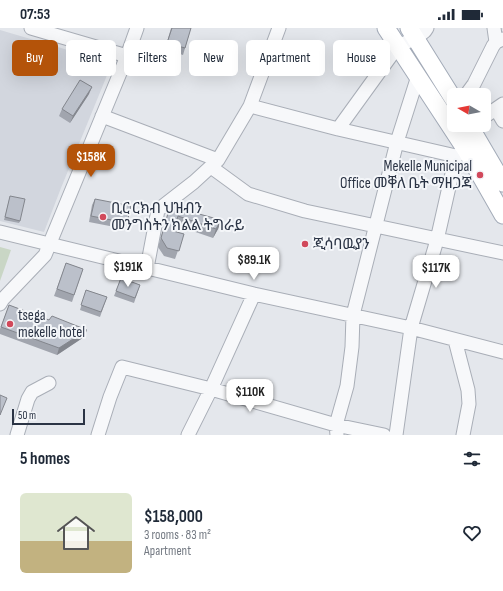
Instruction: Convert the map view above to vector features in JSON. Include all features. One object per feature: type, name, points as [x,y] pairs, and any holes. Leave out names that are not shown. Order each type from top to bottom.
[{"type":"main road","points":[[386,28],[467,149],[503,215]]},
{"type":"main road","points":[[417,31],[448,88]]},
{"type":"main road","points":[[467,149],[468,132]]},
{"type":"main road","points":[[467,149],[503,183]]},
{"type":"street","points":[[31,28],[124,55]]},
{"type":"street","points":[[133,40],[137,28]]},
{"type":"street","points":[[147,268],[158,210],[215,164],[250,106],[279,28]]},
{"type":"street","points":[[471,88],[490,52],[500,41],[494,28]]},
{"type":"street","points":[[338,129],[398,46],[417,31]]},
{"type":"street","points":[[0,304],[45,255],[50,246],[124,63]]},
{"type":"street","points":[[336,430],[348,386],[352,347],[353,315],[397,142],[418,76]]},
{"type":"street","points":[[250,106],[338,129],[397,142],[467,149],[437,240],[412,328],[396,435]]},
{"type":"street","points":[[491,112],[500,107],[503,121]]},
{"type":"street","points":[[102,116],[215,164],[248,194],[306,211],[503,253]]},
{"type":"street","points":[[0,232],[50,246],[254,294],[412,328],[503,352]]},
{"type":"street","points":[[188,435],[211,389],[254,294]]},
{"type":"street","points":[[455,340],[468,390],[469,404],[464,435]]},
{"type":"street","points":[[98,435],[110,397],[122,367],[211,389],[336,430],[384,435]]},
{"type":"street","points":[[17,435],[28,399],[32,392],[49,383]]},
{"type":"shaded area","points":[[0,30],[34,40],[12,40],[12,76],[58,76],[58,47],[66,49],[66,76],[107,76],[44,232],[0,221]]},
{"type":"green space","points":[[0,247],[11,250],[0,281]]},
{"type":"building","points":[[172,28],[191,28],[185,48],[181,47],[181,40],[168,40]]},
{"type":"building","points":[[80,80],[92,87],[73,116],[62,109]]},
{"type":"building","points":[[10,196],[25,199],[20,221],[5,217]]},
{"type":"building","points":[[95,199],[131,206],[127,223],[91,216]]},
{"type":"building","points":[[170,206],[221,220],[216,229],[178,216],[173,231],[184,234],[179,251],[167,248],[161,238]]},
{"type":"building","points":[[66,263],[83,269],[74,295],[57,289]]},
{"type":"building","points":[[121,278],[140,285],[135,298],[116,291]]},
{"type":"building","points":[[86,290],[107,297],[101,312],[81,305]]},
{"type":"building","points":[[9,305],[49,320],[52,316],[87,330],[59,348],[1,327]]},
{"type":"building","points":[[0,395],[7,398],[0,415]]},
{"type":"place","name":"Mekelle Municipal Office መቐለ ቤት ማዘጋጃ","points":[[480,175]]},
{"type":"place","name":"ቢር ርክብ ህዝብን መንግስትን ክልል ትግራይ","points":[[103,217]]},
{"type":"place","name":"ጂሳባዉያን","points":[[305,244]]},
{"type":"place","name":"tsega mekelle hotel","points":[[10,324]]}]
